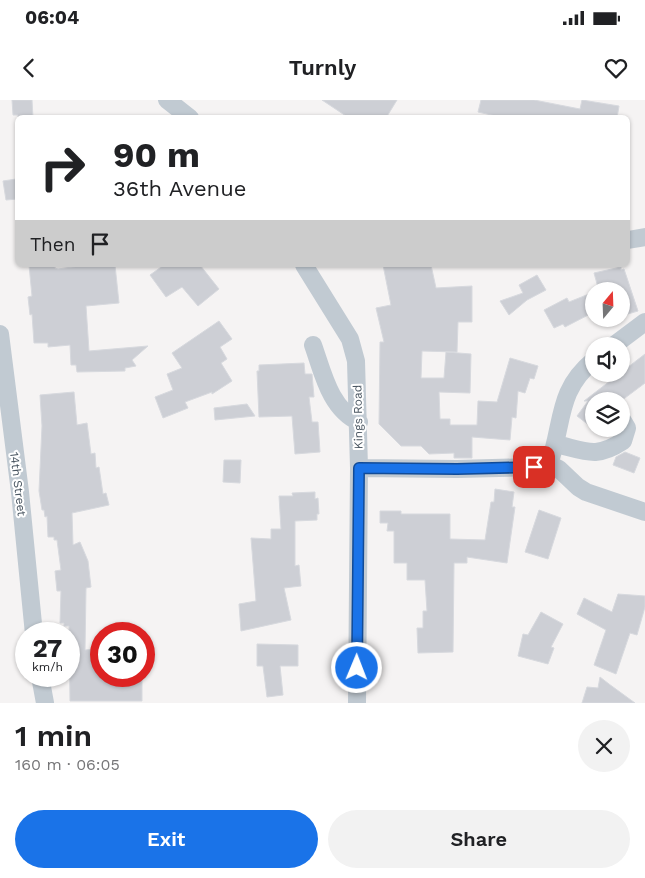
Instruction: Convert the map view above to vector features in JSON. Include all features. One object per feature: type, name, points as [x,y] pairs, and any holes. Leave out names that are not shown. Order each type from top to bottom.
[{"type":"street","points":[[167,100],[186,115]]},
{"type":"street","points":[[630,240],[645,237]]},
{"type":"street","name":"Kings Road","points":[[305,267],[350,339],[356,361],[359,422],[357,703]]},
{"type":"street","points":[[638,335],[645,322]]},
{"type":"street","name":"14th Street","points":[[0,334],[21,501],[33,622]]},
{"type":"street","points":[[313,345],[327,385],[338,406],[348,417],[359,422]]},
{"type":"street","points":[[550,464],[568,389],[585,367]]},
{"type":"street","points":[[556,444],[596,453],[604,452],[624,441],[625,437]]},
{"type":"street","points":[[359,468],[457,469],[534,467],[550,464],[559,469],[586,492],[645,512]]},
{"type":"street","points":[[42,687],[45,703]]},
{"type":"building","points":[[12,100],[32,100],[33,115],[13,115]]},
{"type":"building","points":[[322,100],[397,100],[388,115],[344,115]]},
{"type":"building","points":[[481,100],[534,100],[580,109],[582,100],[619,106],[618,115],[492,115],[478,112]]},
{"type":"building","points":[[15,179],[15,199],[6,200],[3,181]]},
{"type":"building","points":[[29,267],[55,267],[58,269],[115,267],[119,303],[86,306],[89,351],[148,346],[132,360],[136,366],[125,368],[125,371],[77,372],[76,365],[71,365],[70,345],[48,347],[48,343],[34,343],[32,314],[30,315],[28,297],[32,296]]},
{"type":"building","points":[[161,267],[202,267],[219,289],[198,306],[182,287],[166,297],[150,275]]},
{"type":"building","points":[[383,267],[431,267],[436,288],[472,286],[472,322],[458,322],[457,352],[422,351],[421,378],[444,378],[446,352],[471,354],[470,393],[439,392],[440,419],[450,419],[450,425],[477,425],[478,401],[497,402],[510,358],[538,366],[534,379],[530,378],[525,393],[518,391],[516,418],[512,417],[510,440],[472,437],[472,458],[454,458],[454,453],[429,454],[421,446],[401,446],[379,424],[380,342],[384,342],[376,308],[391,305]]},
{"type":"building","points":[[621,267],[621,270],[624,269],[628,282],[596,282],[594,273]]},
{"type":"building","points":[[537,275],[546,290],[527,300],[509,315],[500,301],[523,293],[519,285]]},
{"type":"building","points":[[630,287],[638,311],[630,313]]},
{"type":"building","points":[[585,296],[585,317],[565,327],[563,324],[554,328],[544,310],[567,298],[569,302]]},
{"type":"building","points":[[219,321],[232,339],[220,347],[227,359],[221,363],[232,381],[212,394],[212,392],[185,402],[188,408],[163,418],[155,397],[173,390],[167,374],[182,368],[172,353]]},
{"type":"building","points":[[645,354],[645,383],[630,394],[630,392],[596,392],[609,382],[630,382],[630,366]]},
{"type":"building","points":[[304,363],[305,374],[312,374],[314,397],[309,397],[312,422],[318,422],[320,452],[295,454],[292,416],[259,417],[257,371],[259,371],[259,365]]},
{"type":"building","points":[[74,392],[77,425],[87,423],[91,454],[95,453],[96,468],[99,467],[103,494],[106,493],[109,505],[72,513],[73,545],[80,542],[88,561],[91,587],[86,588],[85,650],[90,650],[90,687],[142,687],[142,701],[70,701],[70,687],[80,687],[80,622],[60,622],[61,591],[57,591],[55,571],[61,570],[57,540],[54,540],[54,537],[48,537],[47,516],[45,517],[44,510],[42,510],[39,491],[42,426],[40,395]]},
{"type":"building","points":[[247,404],[255,416],[215,420],[214,408]]},
{"type":"building","points":[[585,405],[585,422],[577,416]]},
{"type":"building","points":[[625,452],[640,458],[634,473],[613,465],[616,457]]},
{"type":"building","points":[[224,460],[241,460],[240,483],[223,482]]},
{"type":"building","points":[[495,489],[514,492],[512,507],[515,507],[507,563],[467,557],[467,563],[454,563],[453,652],[418,653],[417,628],[423,628],[423,611],[427,611],[425,580],[407,580],[407,563],[394,563],[394,531],[387,531],[388,523],[380,523],[380,511],[401,511],[401,514],[450,514],[450,539],[485,540],[491,502],[494,502]]},
{"type":"building","points":[[315,492],[315,499],[318,498],[319,514],[317,514],[317,520],[295,521],[295,566],[299,565],[301,586],[284,588],[291,620],[241,631],[239,604],[256,601],[251,538],[271,539],[271,529],[281,529],[279,496],[293,496],[292,493]]},
{"type":"building","points":[[539,510],[561,518],[548,559],[525,552]]},
{"type":"building","points":[[618,594],[645,596],[645,607],[637,635],[630,633],[616,674],[594,665],[606,630],[577,614],[584,598],[612,612]]},
{"type":"building","points":[[541,612],[563,624],[551,647],[554,648],[548,664],[518,656],[523,634],[528,635]]},
{"type":"building","points":[[257,644],[298,645],[298,666],[280,666],[283,695],[267,697],[263,666],[257,666]]},
{"type":"building","points":[[600,677],[635,703],[582,703],[587,687],[598,688]]},
{"type":"route","points":[[357,668],[359,468],[457,469],[534,467]]}]
